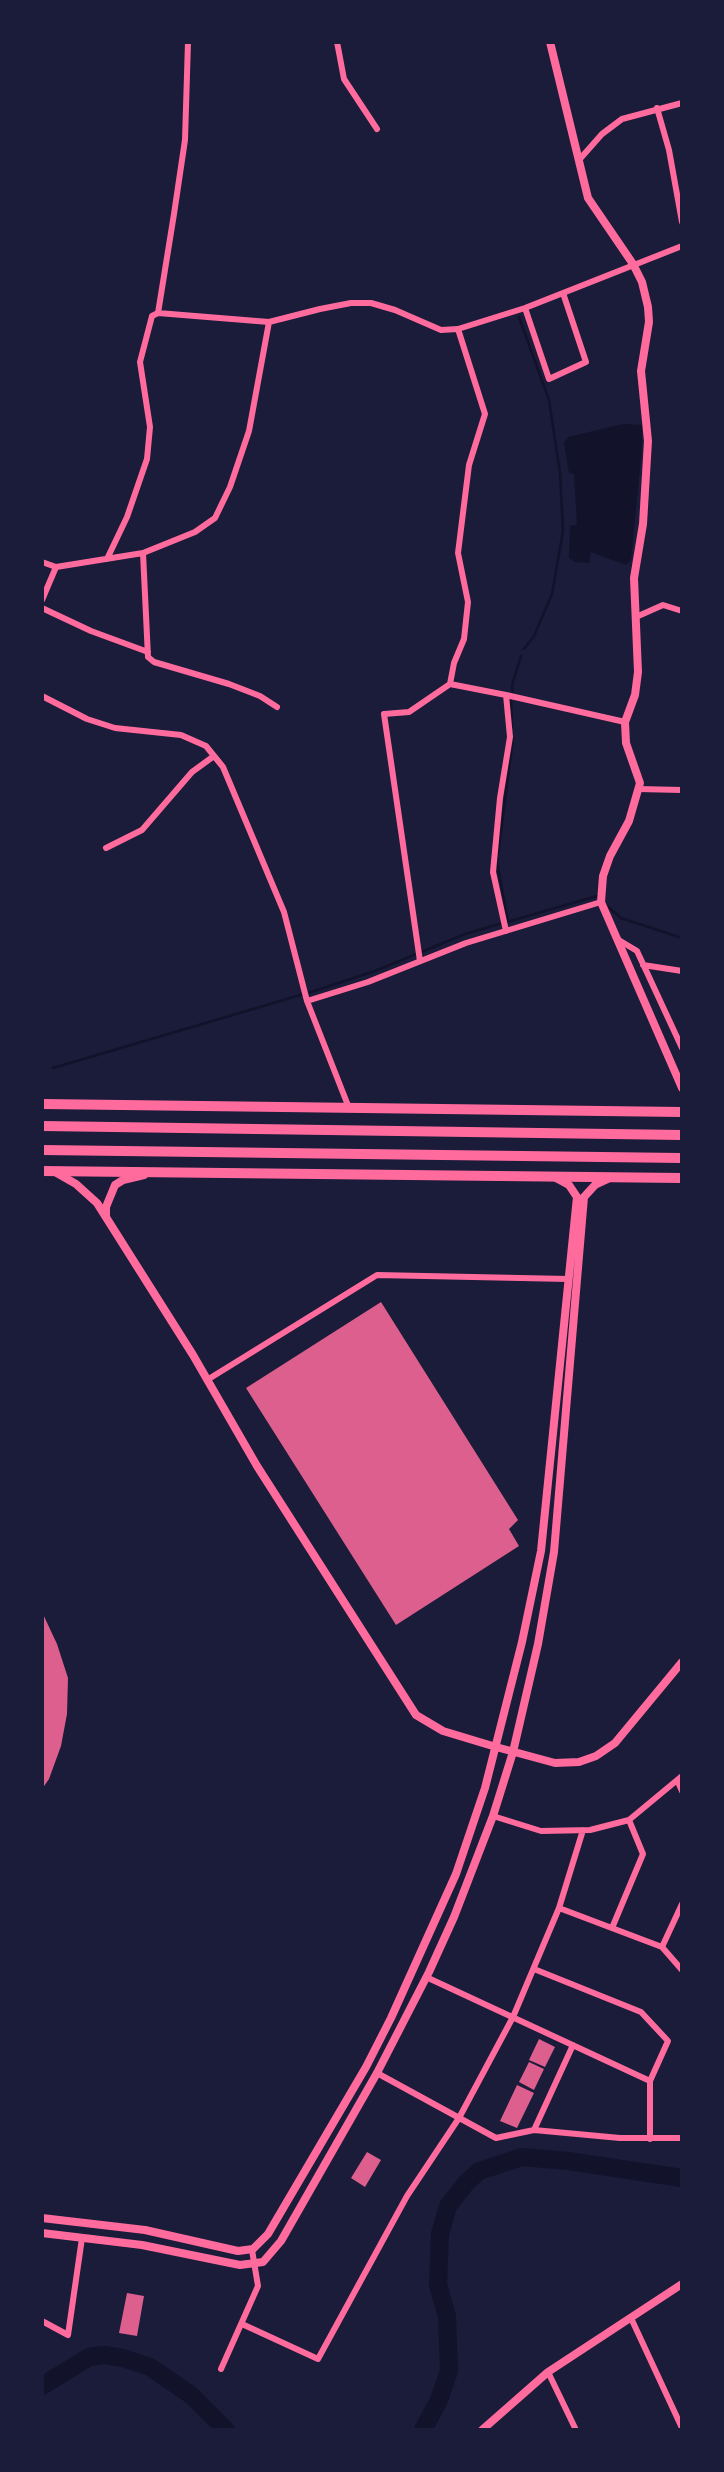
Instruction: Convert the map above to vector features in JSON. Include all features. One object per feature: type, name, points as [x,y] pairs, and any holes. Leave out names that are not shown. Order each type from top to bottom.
[{"type":"highway","points":[[42,1104],[682,1112]]},
{"type":"highway","points":[[42,1126],[682,1135]]},
{"type":"highway","points":[[42,1150],[682,1158]]},
{"type":"highway","points":[[48,1171],[682,1178]]},
{"type":"street","points":[[158,313],[185,140],[188,42]]},
{"type":"street","points":[[337,42],[344,79],[377,129]]},
{"type":"street","points":[[550,42],[588,198],[633,264],[646,296],[649,322],[641,371],[648,441],[643,524],[634,578],[638,672],[635,695],[625,722],[626,743],[640,783],[629,821],[610,856],[603,876],[601,902],[682,1088]]},
{"type":"street","points":[[579,160],[588,153],[602,134],[622,119],[682,103]]},
{"type":"street","points":[[657,108],[669,150],[682,222]]},
{"type":"street","points":[[107,559],[127,517],[147,459],[150,427],[140,362],[152,316],[158,313],[269,322],[351,303],[371,303],[395,310],[441,330],[458,329],[519,310],[682,246]]},
{"type":"street","points":[[519,310],[549,379],[586,362],[562,293]]},
{"type":"street","points":[[42,562],[56,567],[143,553],[195,532],[215,518],[230,486],[249,431],[269,322]]},
{"type":"street","points":[[420,961],[384,714],[409,712],[450,684],[454,663],[464,639],[468,602],[458,553],[469,464],[485,414],[458,329]]},
{"type":"street","points":[[143,553],[148,657],[154,662],[229,684],[278,706]]},
{"type":"street","points":[[42,600],[56,567]]},
{"type":"street","points":[[636,617],[663,605],[682,611]]},
{"type":"street","points":[[42,608],[90,631],[148,652]]},
{"type":"street","points":[[450,684],[625,722]]},
{"type":"street","points":[[506,695],[509,737],[493,872],[506,931]]},
{"type":"street","points":[[42,696],[86,719],[115,728],[181,735],[206,746],[223,766],[281,902],[307,1000],[349,1108]]},
{"type":"street","points":[[106,848],[142,830],[192,772],[214,756]]},
{"type":"street","points":[[638,789],[682,790]]},
{"type":"street","points":[[307,1000],[368,982],[466,943],[601,902]]},
{"type":"street","points":[[617,939],[637,951],[682,1048]]},
{"type":"street","points":[[643,965],[682,971]]},
{"type":"street","points":[[48,1171],[85,1191],[97,1203],[257,1466],[416,1715],[443,1731],[513,1752],[555,1763],[579,1762],[596,1756],[615,1743],[682,1662]]},
{"type":"street","points":[[106,1219],[106,1207],[115,1185],[123,1180],[151,1173]]},
{"type":"street","points":[[42,2218],[145,2230],[238,2251],[252,2250],[268,2234],[366,2067],[391,2018],[456,1874],[496,1747],[541,1551],[577,1197],[569,1185],[553,1176]]},
{"type":"street","points":[[42,2233],[142,2245],[240,2265],[263,2262],[281,2241],[377,2073],[454,1917],[493,1816],[513,1752],[538,1644],[554,1552],[584,1197],[596,1185],[612,1177]]},
{"type":"street","points":[[207,1380],[377,1275],[568,1279]]},
{"type":"street","points":[[493,1816],[541,1831],[583,1830],[629,1820],[680,1779],[682,1791]]},
{"type":"street","points":[[612,1928],[643,1854],[629,1820]]},
{"type":"street","points":[[242,2324],[318,2359],[407,2196],[458,2118],[513,2017],[559,1909],[583,1830]]},
{"type":"street","points":[[662,1947],[682,1904]]},
{"type":"street","points":[[559,1909],[662,1947],[682,1970]]},
{"type":"street","points":[[534,1969],[640,2012],[668,2041],[650,2081],[650,2139]]},
{"type":"street","points":[[426,1977],[650,2081]]},
{"type":"street","points":[[534,2130],[573,2045]]},
{"type":"street","points":[[377,2073],[496,2138],[534,2130],[598,2137],[682,2138]]},
{"type":"street","points":[[42,2321],[68,2335],[82,2238]]},
{"type":"street","points":[[221,2369],[258,2286],[252,2250]]},
{"type":"street","points":[[482,2430],[548,2372],[682,2284]]},
{"type":"street","points":[[631,2318],[682,2428]]},
{"type":"street","points":[[548,2372],[576,2430]]},
{"type":"shaded area","points":[[623,424],[642,425],[631,560],[626,565],[591,552],[589,563],[575,562],[569,558],[570,526],[577,525],[574,474],[569,473],[564,443],[568,437]]},
{"type":"building","points":[[381,1302],[518,1520],[509,1529],[519,1546],[396,1625],[246,1388]]},
{"type":"building","points":[[42,1612],[57,1644],[68,1678],[67,1714],[61,1746],[49,1779],[42,1789]]},
{"type":"building","points":[[539,2039],[555,2047],[545,2067],[529,2060]]},
{"type":"building","points":[[529,2062],[544,2069],[534,2090],[519,2082]]},
{"type":"building","points":[[517,2085],[534,2093],[517,2128],[500,2121]]},
{"type":"building","points":[[367,2152],[381,2160],[365,2187],[351,2178]]},
{"type":"building","points":[[127,2293],[144,2296],[137,2336],[119,2333]]},
{"type":"waterway","points":[[519,317],[549,400],[560,473],[563,531],[552,594],[534,636],[524,649]]},
{"type":"waterway","points":[[513,695],[512,685],[521,656]]},
{"type":"waterway","points":[[511,701],[512,728]]},
{"type":"waterway","points":[[508,922],[497,862],[513,738]]},
{"type":"waterway","points":[[53,1068],[314,991],[375,971],[465,934],[597,896],[599,898]]},
{"type":"waterway","points":[[606,905],[621,918],[682,938]]},
{"type":"waterway","points":[[423,2430],[439,2400],[449,2371],[447,2316],[438,2285],[440,2234],[448,2206],[466,2183],[479,2171],[522,2157],[682,2178]]},
{"type":"waterway","points":[[42,2386],[89,2357],[104,2355],[123,2358],[150,2367],[191,2395],[226,2430]]}]
